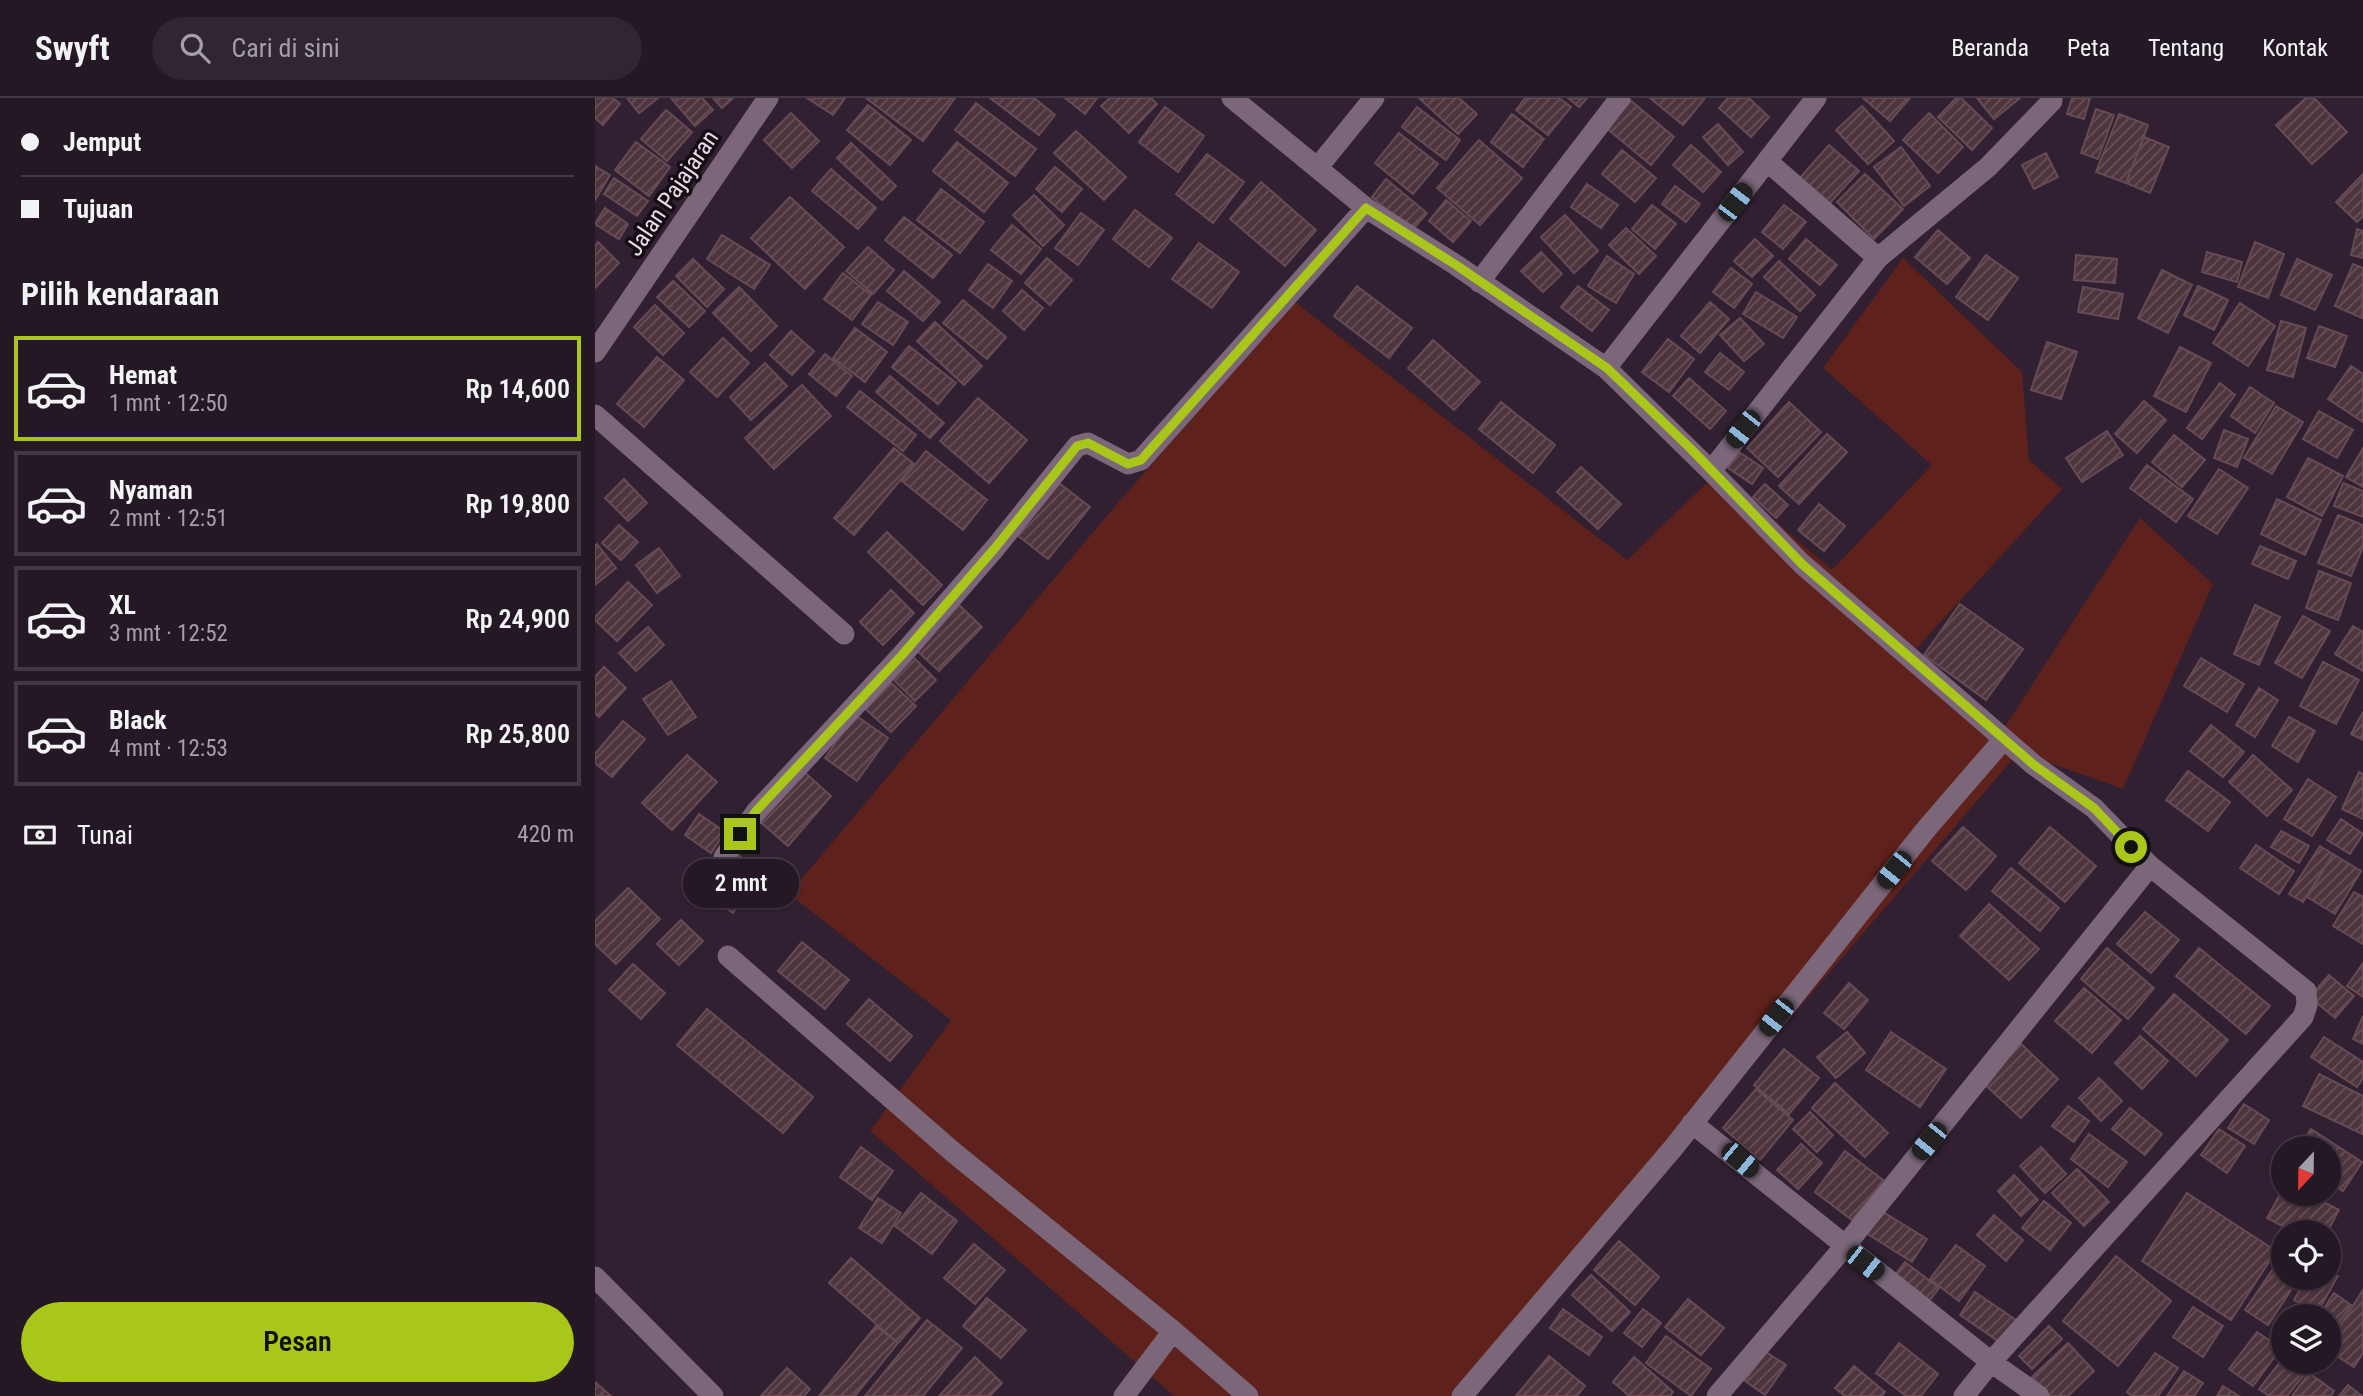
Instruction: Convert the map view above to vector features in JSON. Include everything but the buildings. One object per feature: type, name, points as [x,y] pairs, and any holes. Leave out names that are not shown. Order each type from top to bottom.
[{"type":"street","name":"Jalan Pajajaran","points":[[595,352],[768,98]]},
{"type":"street","points":[[1232,98],[1366,208],[1607,368],[1802,564],[2034,765],[2094,808],[2150,866],[2306,992],[2307,1005],[2303,1017],[1991,1362],[1964,1396]]},
{"type":"street","points":[[1318,167],[1374,98]]},
{"type":"street","points":[[1479,282],[1620,98]]},
{"type":"street","points":[[1607,368],[1816,98]]},
{"type":"street","points":[[1711,471],[1878,258],[1989,167],[2052,98]]},
{"type":"street","points":[[1767,160],[1878,258]]},
{"type":"street","points":[[724,857],[756,811],[902,655],[995,548],[1077,446],[1088,443],[1128,464],[1141,460],[1366,208]]},
{"type":"street","points":[[595,415],[843,634]]},
{"type":"street","points":[[1462,1396],[1692,1123],[1927,828],[2004,739]]},
{"type":"street","points":[[1717,1396],[1845,1246],[2150,866]]},
{"type":"street","points":[[728,956],[953,1152],[1173,1331],[1248,1396]]},
{"type":"street","points":[[1692,1123],[1991,1362],[2039,1396]]},
{"type":"street","points":[[595,1277],[713,1396]]},
{"type":"street","points":[[1124,1396],[1173,1331]]},
{"type":"shaded area","points":[[1903,258],[2022,372],[2029,460],[2062,489],[1904,662],[2004,728],[2140,518],[2213,584],[2123,789],[2019,752],[1465,1396],[1174,1396],[870,1131],[951,1020],[789,894],[1116,505],[1295,302],[1627,560],[1718,472],[1832,570],[1932,465],[1823,368]]},
{"type":"route","points":[[740,834],[756,811],[902,655],[995,548],[1077,446],[1088,443],[1128,464],[1141,460],[1159,443],[1366,208],[1456,265],[1607,368],[1690,448],[1802,564],[2034,765],[2094,808],[2131,847]]}]
